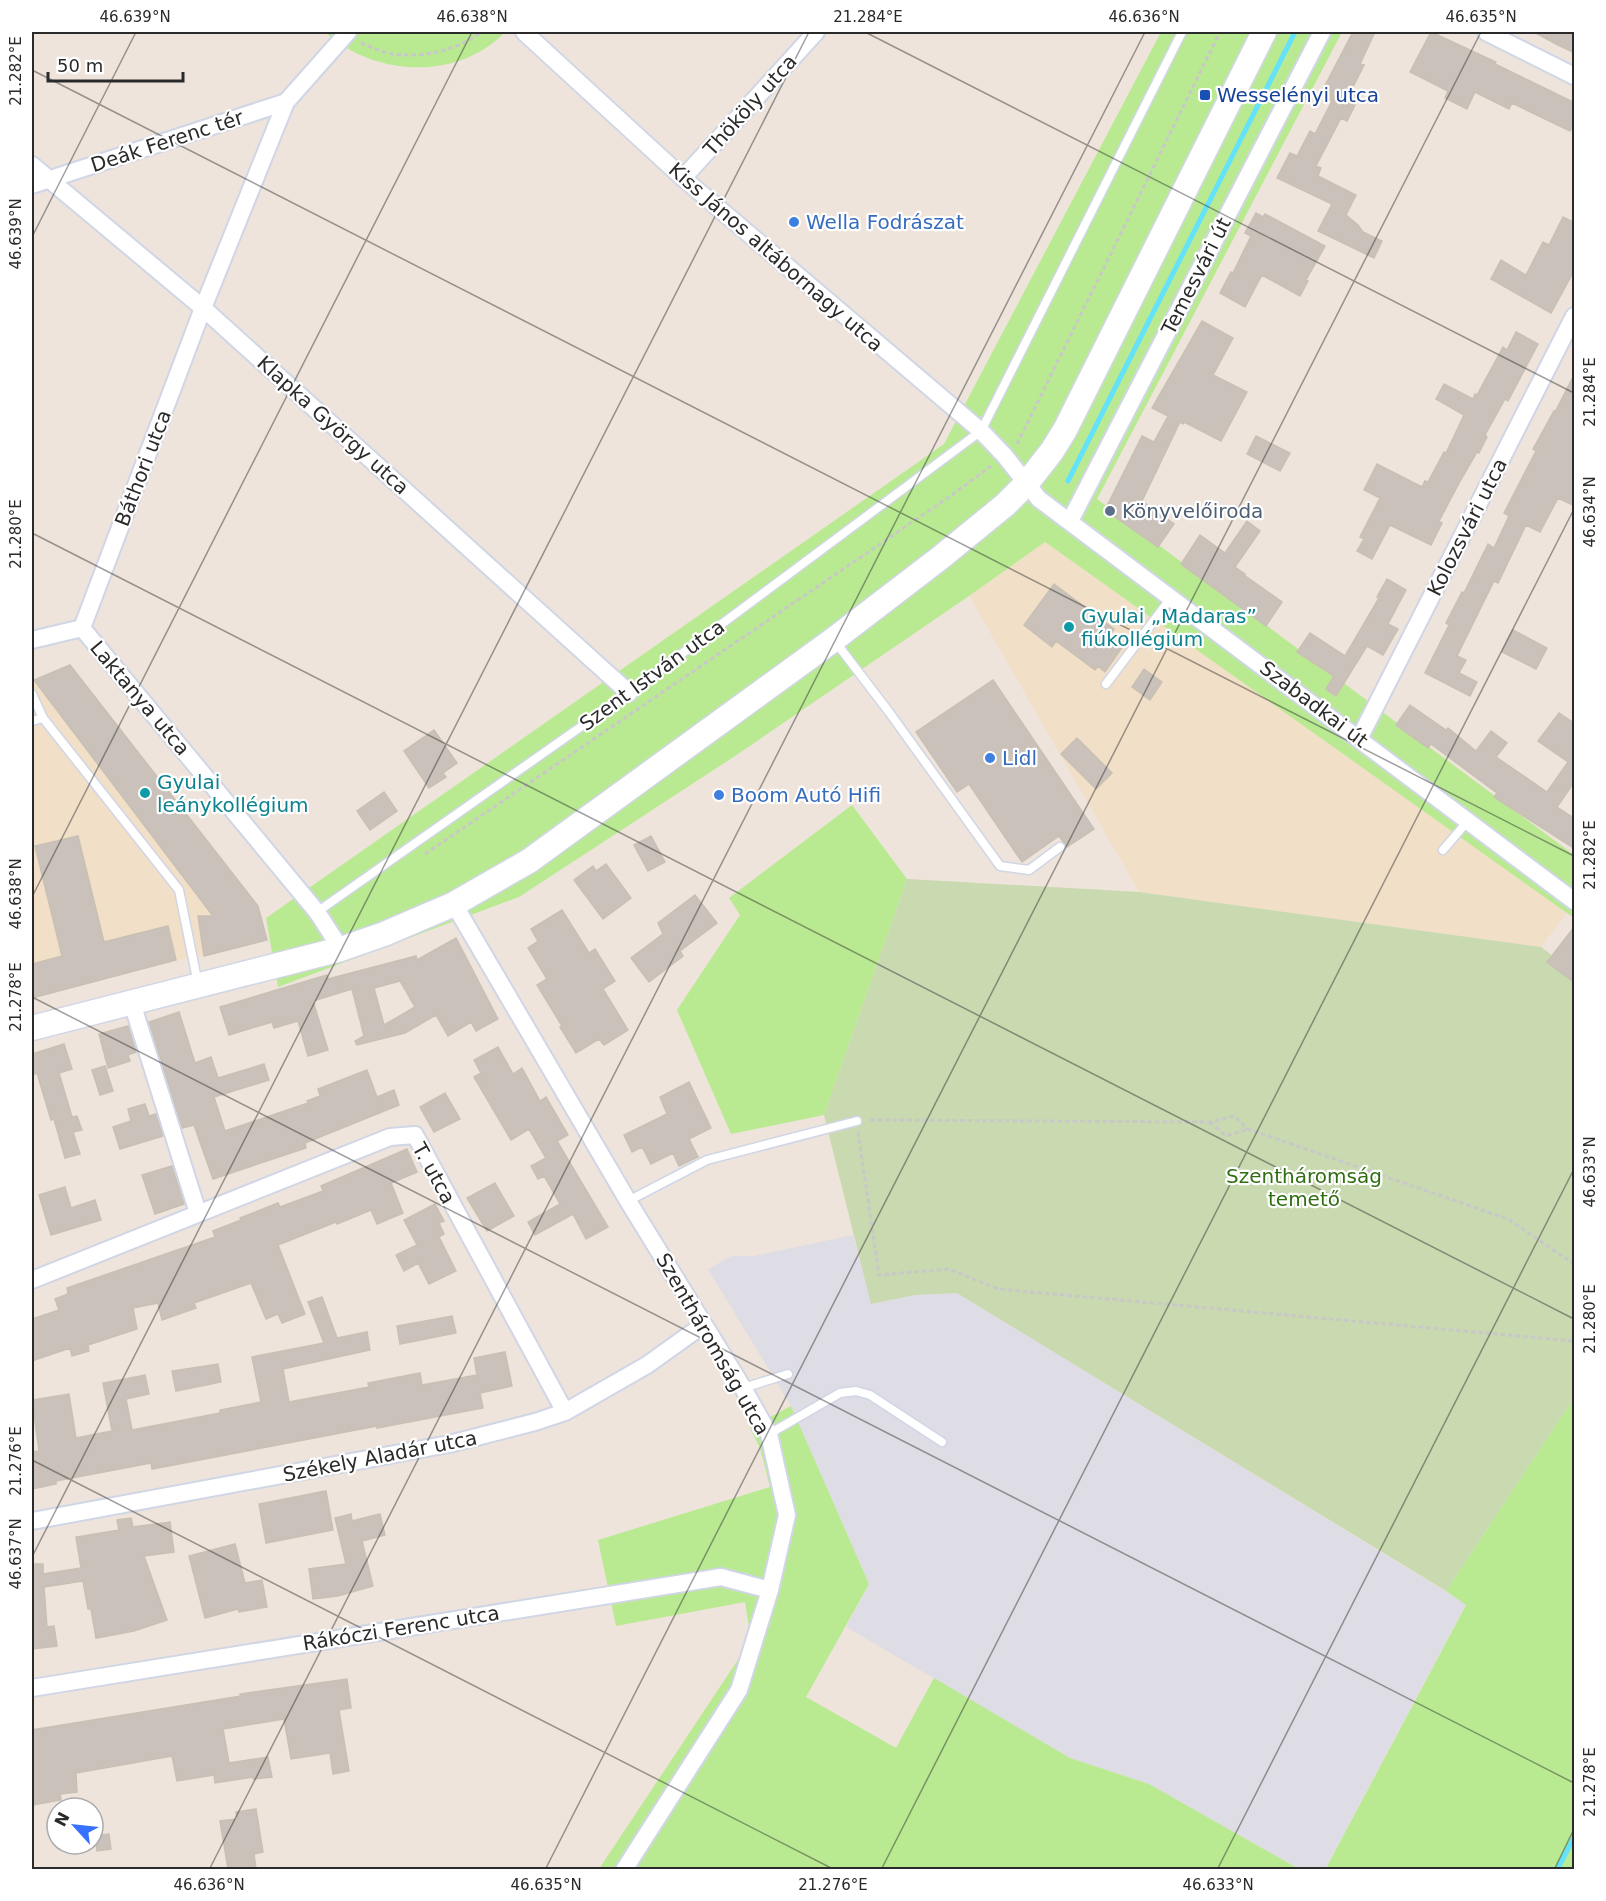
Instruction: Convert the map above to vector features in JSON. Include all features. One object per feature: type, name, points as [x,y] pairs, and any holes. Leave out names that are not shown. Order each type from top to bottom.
[{"type":"street","name":"Kiss János altábornagy utca","points":[[524,32],[683,178],[981,431],[1027,483]]},
{"type":"street","name":"Thököly utca","points":[[683,178],[816,32]]},
{"type":"street","points":[[32,1028],[341,949],[384,934],[454,904],[528,861],[833,640],[940,558],[1005,505],[1027,483],[1065,430],[1264,32]]},
{"type":"street","name":"Temesvári út","points":[[1070,521],[1322,32]]},
{"type":"street","points":[[1486,32],[1575,76]]},
{"type":"street","name":"Deák Ferenc tér","points":[[203,308],[286,102],[346,33]]},
{"type":"street","name":"Deák Ferenc tér","points":[[32,184],[286,102]]},
{"type":"street","name":"Klapka György utca","points":[[32,165],[203,308],[629,693]]},
{"type":"street","name":"Báthori utca","points":[[82,628],[203,308]]},
{"type":"street","name":"Kolozsvári utca","points":[[1359,739],[1575,316]]},
{"type":"street","name":"Szabadkai út","points":[[1027,483],[1040,499],[1575,901]]},
{"type":"street","name":"Laktanya utca","points":[[32,640],[82,628],[317,912],[341,949]]},
{"type":"street","name":"Szentháromság utca","points":[[454,904],[628,1201],[769,1434],[787,1515],[770,1590],[739,1690],[624,1869]]},
{"type":"street","points":[[132,1003],[198,1213]]},
{"type":"street","name":"T. utca","points":[[32,1280],[390,1137],[415,1135],[565,1412]]},
{"type":"street","name":"Székely Aladár utca","points":[[32,1521],[449,1444],[535,1422],[565,1412],[647,1365],[703,1325]]},
{"type":"street","name":"Rákóczi Ferenc utca","points":[[32,1688],[721,1577],[770,1590]]},
{"type":"lane","points":[[981,431],[1182,32]]},
{"type":"lane","name":"Szent István utca","points":[[317,912],[629,693],[981,431]]},
{"type":"lane","points":[[1106,684],[1171,598]]},
{"type":"lane","points":[[833,640],[890,712],[999,866],[1029,870],[1060,847]]},
{"type":"lane","points":[[32,694],[43,718],[179,890],[198,985]]},
{"type":"lane","points":[[32,721],[43,718]]},
{"type":"lane","points":[[1443,850],[1467,822]]},
{"type":"lane","points":[[628,1201],[707,1160],[857,1121]]},
{"type":"lane","points":[[743,1388],[788,1374]]},
{"type":"lane","points":[[769,1434],[840,1393],[856,1391],[870,1395],[942,1442]]},
{"type":"path","points":[[346,33],[356,41],[390,54],[426,55],[467,42],[481,32]]},
{"type":"path","points":[[422,856],[950,497],[1017,443],[1220,32]]},
{"type":"path","points":[[1575,1264],[1508,1219],[1248,1129],[1234,1116],[1210,1122],[885,1119],[857,1121],[879,1275],[949,1269],[998,1289],[1575,1341]]},
{"type":"path","points":[[1210,1122],[1226,1136],[1248,1129]]},
{"type":"shaded area","points":[[1045,542],[1567,912],[1541,947],[1139,892],[969,596]]},
{"type":"shaded area","points":[[70,665],[258,906],[267,940],[204,956],[176,960],[32,998],[32,681]]},
{"type":"shaded area","points":[[853,1235],[872,1304],[915,1295],[957,1293],[1466,1604],[1325,1869],[1299,1869],[1149,1784],[1070,1758],[846,1627],[869,1584],[791,1406],[708,1269],[732,1256],[754,1256]]},
{"type":"green space","points":[[325,32],[505,32],[485,48],[463,59],[440,66],[415,67],[390,65],[367,58],[345,47]]},
{"type":"green space","points":[[1161,32],[1342,32],[1097,499],[1574,855],[1574,918],[1045,542],[735,756],[519,897],[278,987],[266,918],[944,444]]},
{"type":"green space","points":[[852,805],[907,879],[824,1115],[731,1134],[677,1010],[740,915],[729,898]]},
{"type":"green space","name":"Szentháromság temető","points":[[907,879],[1139,892],[1541,947],[1574,972],[1574,1398],[1446,1591],[957,1293],[915,1295],[871,1304],[824,1115]]},
{"type":"green space","points":[[1574,1398],[1574,1869],[1325,1870],[1466,1605],[1446,1591]]},
{"type":"green space","points":[[791,1406],[869,1584],[806,1697],[896,1748],[934,1678],[1070,1758],[1149,1784],[1299,1869],[599,1869],[751,1640],[745,1602],[616,1626],[598,1540],[770,1487],[760,1448],[750,1428]]},
{"type":"building","points":[[1353,32],[1375,32],[1360,64],[1364,65],[1352,89],[1361,93],[1347,121],[1341,118],[1316,166],[1321,168],[1318,176],[1356,195],[1346,215],[1363,232],[1382,241],[1374,258],[1318,231],[1332,204],[1277,178],[1290,153],[1297,156],[1310,131],[1315,134],[1332,101],[1320,95]]},
{"type":"building","points":[[1431,32],[1496,62],[1495,64],[1575,103],[1575,122],[1570,131],[1512,103],[1509,109],[1475,92],[1467,109],[1445,98],[1448,91],[1410,72]]},
{"type":"building","points":[[1534,32],[1575,32],[1575,53],[1558,45]]},
{"type":"building","points":[[1256,213],[1263,217],[1265,214],[1325,246],[1300,296],[1262,275],[1245,307],[1220,293],[1231,272],[1233,273],[1251,236],[1245,233]]},
{"type":"building","points":[[1563,217],[1575,223],[1575,269],[1551,313],[1491,279],[1501,260],[1526,275],[1543,242],[1549,245]]},
{"type":"building","points":[[1202,321],[1233,338],[1213,375],[1247,392],[1221,441],[1180,422],[1142,501],[1174,524],[1158,547],[1105,510],[1142,436],[1154,442],[1168,416],[1152,408]]},
{"type":"building","points":[[1516,332],[1538,344],[1508,401],[1505,399],[1485,435],[1487,437],[1479,453],[1477,452],[1458,485],[1439,521],[1442,523],[1431,545],[1390,525],[1372,559],[1357,551],[1364,539],[1360,537],[1380,498],[1364,490],[1377,464],[1422,487],[1425,481],[1428,482],[1444,452],[1446,453],[1464,415],[1436,399],[1444,384],[1473,399],[1503,347],[1507,350]]},
{"type":"building","points":[[1575,373],[1575,506],[1558,498],[1540,532],[1526,525],[1498,583],[1494,581],[1457,656],[1466,660],[1459,673],[1477,682],[1470,696],[1425,673],[1449,625],[1446,623],[1462,592],[1464,593],[1488,544],[1494,548],[1509,516],[1504,513],[1536,451],[1533,449]]},
{"type":"building","points":[[1256,436],[1290,453],[1280,471],[1247,454]]},
{"type":"building","points":[[1247,521],[1260,531],[1235,567],[1282,602],[1266,626],[1181,564],[1200,535],[1225,553]]},
{"type":"building","points":[[1387,579],[1406,590],[1388,624],[1398,629],[1383,655],[1367,646],[1336,696],[1326,689],[1334,676],[1297,652],[1310,633],[1345,656],[1379,598],[1377,597]]},
{"type":"building","name":"Gyulai „Madaras” fiúkollégium","points":[[1054,584],[1114,629],[1109,636],[1123,646],[1105,672],[1098,666],[1095,670],[1056,641],[1052,647],[1024,625]]},
{"type":"building","points":[[1513,630],[1547,648],[1536,669],[1502,652]]},
{"type":"building","name":"Gyulai leánykollégium","points":[[70,665],[258,906],[267,940],[204,956],[198,916],[213,916],[34,680]]},
{"type":"building","points":[[1144,669],[1162,682],[1150,700],[1132,687]]},
{"type":"building","name":"Lidl","points":[[993,680],[1094,829],[1067,847],[1059,836],[1022,862],[969,784],[957,792],[916,732]]},
{"type":"building","points":[[1410,705],[1446,730],[1448,728],[1476,751],[1491,731],[1507,743],[1496,757],[1547,792],[1568,762],[1538,741],[1559,713],[1575,724],[1575,781],[1557,807],[1575,819],[1575,849],[1494,797],[1497,793],[1431,744],[1428,748],[1396,725]]},
{"type":"building","points":[[434,730],[457,763],[443,773],[446,777],[429,788],[404,751]]},
{"type":"building","points":[[1077,738],[1112,773],[1096,789],[1061,754]]},
{"type":"building","points":[[384,792],[397,811],[370,830],[357,811]]},
{"type":"building","points":[[78,836],[104,942],[168,926],[176,960],[32,998],[32,964],[62,956],[35,846]]},
{"type":"building","points":[[651,836],[665,862],[648,871],[634,845]]},
{"type":"building","points":[[606,864],[631,898],[603,919],[574,880],[593,866],[596,871]]},
{"type":"building","points":[[695,895],[717,923],[680,951],[683,956],[649,982],[631,958],[663,934],[658,923]]},
{"type":"building","points":[[562,910],[589,953],[595,949],[615,981],[603,989],[628,1030],[604,1045],[599,1039],[576,1053],[537,985],[547,979],[528,948],[538,941],[531,929]]},
{"type":"building","points":[[1575,926],[1575,983],[1547,962]]},
{"type":"building","points":[[456,938],[498,1019],[476,1031],[471,1022],[448,1036],[436,1015],[405,1033],[357,1045],[355,1041],[364,1036],[352,989],[313,1001],[328,1050],[308,1056],[298,1021],[274,1028],[272,1022],[229,1035],[220,1007],[327,975],[328,979],[416,956],[417,960]],"holes":[[[400,981],[415,1007],[384,1025],[374,988]]]},
{"type":"building","points":[[179,1012],[195,1063],[211,1057],[218,1078],[264,1064],[269,1080],[214,1097],[225,1131],[308,1103],[307,1101],[320,1096],[318,1089],[367,1070],[377,1097],[394,1090],[399,1105],[305,1143],[306,1148],[213,1179],[194,1125],[182,1128],[149,1022]]},
{"type":"building","points":[[128,1026],[136,1052],[128,1055],[130,1061],[108,1068],[99,1034]]},
{"type":"building","points":[[64,1044],[72,1069],[59,1073],[72,1117],[77,1116],[82,1130],[73,1132],[80,1154],[65,1158],[37,1073],[32,1075],[32,1054]]},
{"type":"building","points":[[498,1047],[513,1074],[522,1068],[540,1101],[546,1097],[568,1135],[557,1141],[608,1227],[586,1239],[573,1214],[535,1235],[528,1222],[560,1204],[544,1176],[538,1179],[531,1166],[546,1158],[529,1129],[511,1140],[474,1077],[481,1073],[474,1060]]},
{"type":"building","points":[[105,1066],[113,1091],[100,1095],[92,1070]]},
{"type":"building","points":[[689,1082],[711,1128],[689,1139],[698,1157],[679,1166],[673,1153],[651,1164],[642,1147],[632,1152],[624,1135],[667,1114],[660,1097]]},
{"type":"building","points":[[445,1093],[460,1119],[434,1132],[420,1107]]},
{"type":"building","points":[[145,1104],[149,1116],[156,1114],[163,1136],[120,1149],[113,1127],[131,1121],[128,1109]]},
{"type":"building","points":[[407,1149],[417,1172],[391,1183],[403,1213],[377,1224],[371,1210],[278,1245],[305,1314],[282,1323],[278,1314],[266,1319],[251,1283],[194,1303],[196,1308],[162,1320],[158,1303],[133,1308],[137,1329],[88,1345],[89,1351],[72,1356],[70,1348],[32,1361],[32,1319],[59,1310],[55,1299],[68,1294],[67,1288],[215,1237],[213,1231],[241,1220],[240,1218],[278,1203],[280,1207],[323,1191],[321,1186]]},
{"type":"building","points":[[172,1166],[184,1204],[155,1214],[142,1175]]},
{"type":"building","points":[[495,1183],[514,1216],[487,1231],[467,1198]]},
{"type":"building","points":[[65,1187],[71,1208],[95,1200],[101,1220],[51,1235],[39,1195]]},
{"type":"building","points":[[435,1204],[444,1221],[439,1223],[444,1234],[439,1237],[456,1271],[429,1284],[418,1263],[404,1271],[396,1255],[417,1245],[404,1220]]},
{"type":"building","points":[[322,1297],[337,1338],[367,1332],[370,1350],[283,1369],[289,1402],[369,1387],[368,1383],[420,1373],[422,1385],[477,1375],[474,1358],[505,1352],[512,1386],[480,1393],[483,1408],[152,1469],[151,1463],[56,1481],[56,1484],[32,1489],[32,1452],[39,1451],[32,1400],[69,1394],[76,1438],[112,1431],[103,1383],[145,1375],[149,1394],[126,1399],[132,1430],[220,1413],[220,1410],[261,1402],[252,1357],[324,1343],[308,1302]]},
{"type":"building","points":[[452,1316],[456,1333],[400,1344],[397,1326]]},
{"type":"building","points":[[218,1364],[221,1382],[176,1391],[172,1371]]},
{"type":"building","points":[[326,1491],[333,1530],[266,1543],[259,1504]]},
{"type":"building","points":[[351,1514],[352,1521],[380,1514],[385,1535],[362,1541],[373,1586],[338,1596],[313,1599],[309,1569],[346,1564],[335,1518]]},
{"type":"building","points":[[131,1518],[133,1527],[170,1522],[174,1552],[144,1556],[167,1620],[134,1631],[96,1638],[83,1581],[44,1587],[47,1627],[54,1626],[57,1646],[32,1649],[32,1564],[43,1564],[43,1574],[81,1568],[76,1537],[119,1530],[117,1520]]},
{"type":"building","points":[[235,1544],[245,1583],[262,1580],[267,1607],[239,1612],[238,1609],[205,1618],[189,1556]]},
{"type":"building","points":[[347,1679],[351,1708],[339,1710],[349,1771],[333,1774],[330,1753],[291,1759],[284,1719],[223,1729],[229,1763],[268,1757],[272,1777],[253,1779],[253,1777],[215,1783],[214,1775],[177,1781],[172,1756],[76,1773],[77,1792],[60,1794],[60,1796],[45,1796],[45,1803],[32,1805],[32,1730],[241,1696],[240,1694]]},
{"type":"building","points":[[256,1809],[263,1852],[254,1854],[256,1869],[228,1869],[220,1821],[237,1819],[236,1812]]},
{"type":"building","points":[[109,1834],[111,1849],[105,1850],[105,1835]]},
{"type":"waterway","points":[[1068,481],[1295,32]]},
{"type":"waterway","points":[[1557,1870],[1574,1837]]},
{"type":"place","name":"Wesselényi utca","points":[[1205,95]]},
{"type":"place","name":"Wella Fodrászat","points":[[794,222]]},
{"type":"place","name":"Könyvelőiroda","points":[[1110,511]]},
{"type":"place","name":"Gyulai „Madaras” fiúkollégium","points":[[1069,627]]},
{"type":"place","name":"Lidl","points":[[990,758]]},
{"type":"place","name":"Gyulai leánykollégium","points":[[145,793]]},
{"type":"place","name":"Boom Autó Hifi","points":[[719,795]]}]
